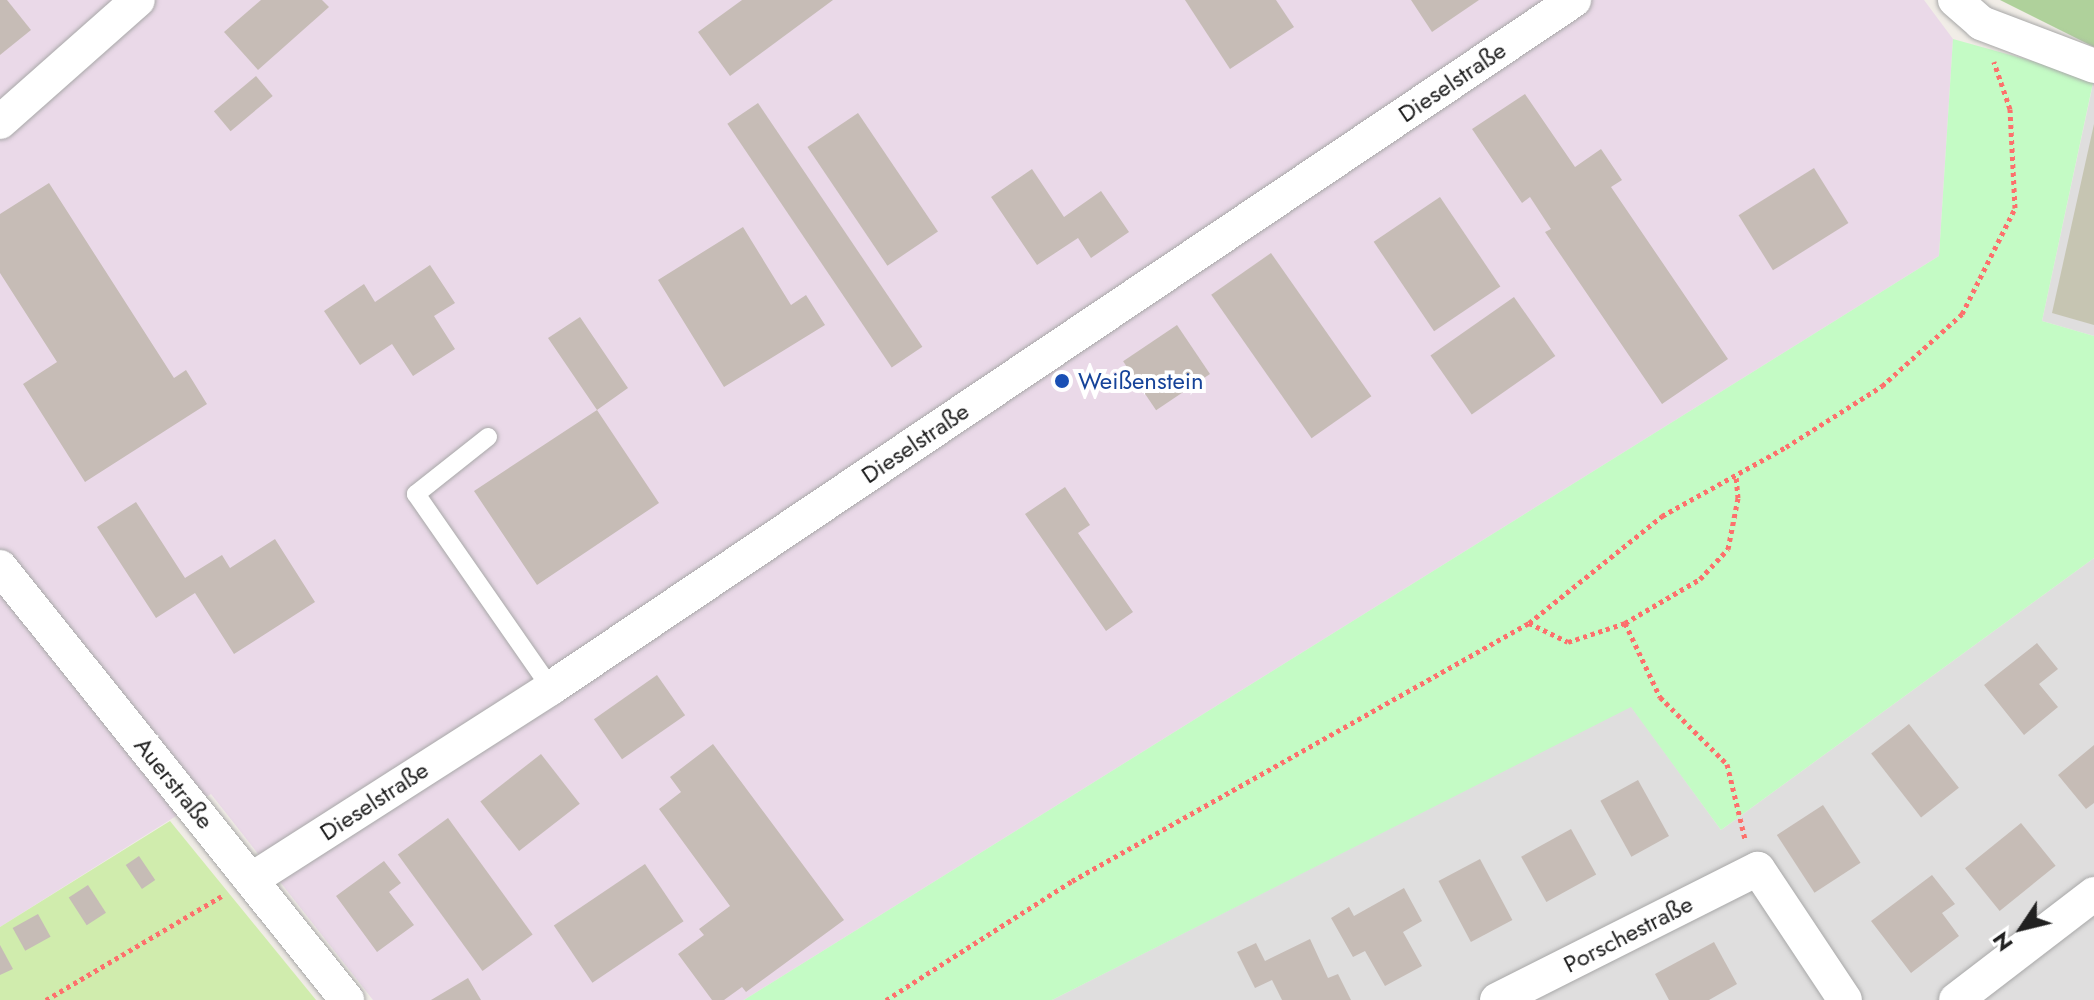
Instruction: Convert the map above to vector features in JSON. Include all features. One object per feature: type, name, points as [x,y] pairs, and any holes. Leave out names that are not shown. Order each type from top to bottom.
[{"type":"street","points":[[0,122],[138,0]]},
{"type":"street","points":[[1955,0],[1981,23],[2094,66]]},
{"type":"street","name":"Dieselstraße","points":[[251,880],[551,688],[1563,3]]},
{"type":"street","name":"Auerstraße","points":[[0,567],[347,1000]]},
{"type":"street","points":[[1758,869],[1845,1000]]},
{"type":"street","name":"Porschestraße","points":[[1497,1000],[1758,869]]},
{"type":"street","points":[[1956,1000],[2094,894]]},
{"type":"lane","points":[[488,437],[416,494],[551,688]]},
{"type":"path","points":[[886,1000],[1072,881],[1529,623],[1662,516],[1882,386],[1962,314],[2015,208],[2010,109],[1981,23]]},
{"type":"path","points":[[1529,623],[1568,642],[1625,623],[1700,579],[1728,549],[1738,498],[1736,475]]},
{"type":"path","points":[[1625,623],[1660,697],[1727,764],[1749,854],[1758,869]]},
{"type":"path","points":[[46,1000],[251,880]]},
{"type":"shaded area","points":[[0,0],[1924,0],[1953,39],[1939,256],[744,1000],[373,1000],[211,794],[0,927]]},
{"type":"shaded area","points":[[2094,79],[2094,336],[2042,321]]},
{"type":"shaded area","points":[[2094,124],[2094,325],[2052,313]]},
{"type":"shaded area","points":[[2094,558],[2094,1000],[1052,1000],[1631,706],[1721,830]]},
{"type":"green space","points":[[2000,0],[2094,0],[2094,47]]},
{"type":"green space","points":[[1953,39],[2094,78],[2042,321],[2094,336],[2094,558],[1721,830],[1631,707],[1052,1000],[744,1000],[1939,256]]},
{"type":"green space","points":[[170,821],[316,1000],[0,1000],[0,927]]},
{"type":"building","points":[[0,0],[7,0],[31,30],[0,55]]},
{"type":"building","points":[[261,0],[322,0],[329,7],[258,70],[224,32]]},
{"type":"building","points":[[742,0],[833,0],[730,76],[698,32]]},
{"type":"building","points":[[1185,0],[1276,0],[1294,27],[1230,69]]},
{"type":"building","points":[[1411,0],[1479,0],[1432,32]]},
{"type":"building","points":[[256,76],[273,96],[231,131],[214,111]]},
{"type":"building","points":[[1525,94],[1575,167],[1601,149],[1622,180],[1611,187],[1728,359],[1662,404],[1545,232],[1551,229],[1530,197],[1522,203],[1472,129]]},
{"type":"building","points":[[758,103],[922,347],[892,367],[727,124]]},
{"type":"building","points":[[858,113],[938,232],[887,266],[807,147]]},
{"type":"building","points":[[1814,168],[1848,223],[1773,270],[1739,215]]},
{"type":"building","points":[[1032,169],[1064,217],[1101,191],[1129,232],[1091,258],[1078,238],[1037,265],[991,197]]},
{"type":"building","points":[[49,183],[174,378],[186,370],[207,404],[85,482],[23,384],[57,362],[0,273],[0,214]]},
{"type":"building","points":[[1440,197],[1500,287],[1434,331],[1374,242]]},
{"type":"building","points":[[743,227],[791,305],[806,295],[825,325],[724,387],[658,280]]},
{"type":"building","points":[[1271,253],[1371,396],[1312,438],[1211,295]]},
{"type":"building","points":[[430,265],[455,303],[434,316],[455,349],[413,376],[392,344],[360,365],[324,311],[364,284],[375,302]]},
{"type":"building","points":[[1514,297],[1555,356],[1472,414],[1430,356]]},
{"type":"building","points":[[580,317],[628,388],[597,410],[548,338]]},
{"type":"building","points":[[1177,325],[1210,374],[1156,410],[1123,361]]},
{"type":"building","points":[[597,410],[659,503],[537,585],[474,491]]},
{"type":"building","points":[[1065,487],[1090,525],[1078,533],[1133,612],[1106,631],[1025,514]]},
{"type":"building","points":[[136,502],[185,578],[222,555],[230,568],[275,539],[315,602],[234,654],[195,593],[156,618],[97,527]]},
{"type":"building","points":[[2037,643],[2058,669],[2039,684],[2058,707],[2024,735],[1984,685]]},
{"type":"building","points":[[657,675],[685,715],[622,759],[594,719]]},
{"type":"building","points":[[1909,724],[1959,788],[1921,817],[1871,754]]},
{"type":"building","points":[[713,744],[844,920],[746,992],[742,987],[724,1000],[712,1000],[678,954],[704,935],[699,929],[730,906],[659,809],[681,792],[670,777]]},
{"type":"building","points":[[2094,745],[2094,803],[2086,809],[2058,775]]},
{"type":"building","points":[[541,754],[580,804],[519,851],[480,801]]},
{"type":"building","points":[[1638,780],[1669,836],[1631,857],[1600,801]]},
{"type":"building","points":[[1823,805],[1861,863],[1814,893],[1777,835]]},
{"type":"building","points":[[448,818],[533,934],[482,971],[398,854]]},
{"type":"building","points":[[2021,823],[2056,866],[2000,911],[1965,868]]},
{"type":"building","points":[[1571,829],[1596,874],[1546,902],[1521,857]]},
{"type":"building","points":[[139,856],[155,880],[142,889],[126,865]]},
{"type":"building","points":[[1480,859],[1512,920],[1471,942],[1439,881]]},
{"type":"building","points":[[384,861],[401,883],[389,892],[414,925],[377,952],[336,896]]},
{"type":"building","points":[[645,864],[684,921],[592,983],[554,926]]},
{"type":"building","points":[[1932,875],[1955,904],[1942,913],[1959,936],[1911,973],[1871,921]]},
{"type":"building","points":[[88,885],[106,913],[87,925],[69,898]]},
{"type":"building","points":[[1404,888],[1422,921],[1403,932],[1422,966],[1385,986],[1365,951],[1353,957],[1331,918],[1349,907],[1354,916]]},
{"type":"building","points":[[38,914],[51,937],[25,951],[13,928]]},
{"type":"building","points":[[1310,939],[1328,978],[1338,974],[1351,1000],[1282,1000],[1272,980],[1255,988],[1237,952],[1256,943],[1265,961]]},
{"type":"building","points":[[1714,942],[1737,984],[1709,1000],[1669,1000],[1655,974]]},
{"type":"building","points":[[0,945],[13,969],[0,975]]},
{"type":"building","points":[[468,978],[481,1000],[431,1000]]},
{"type":"place","name":"Weißenstein","points":[[1062,381]]}]
